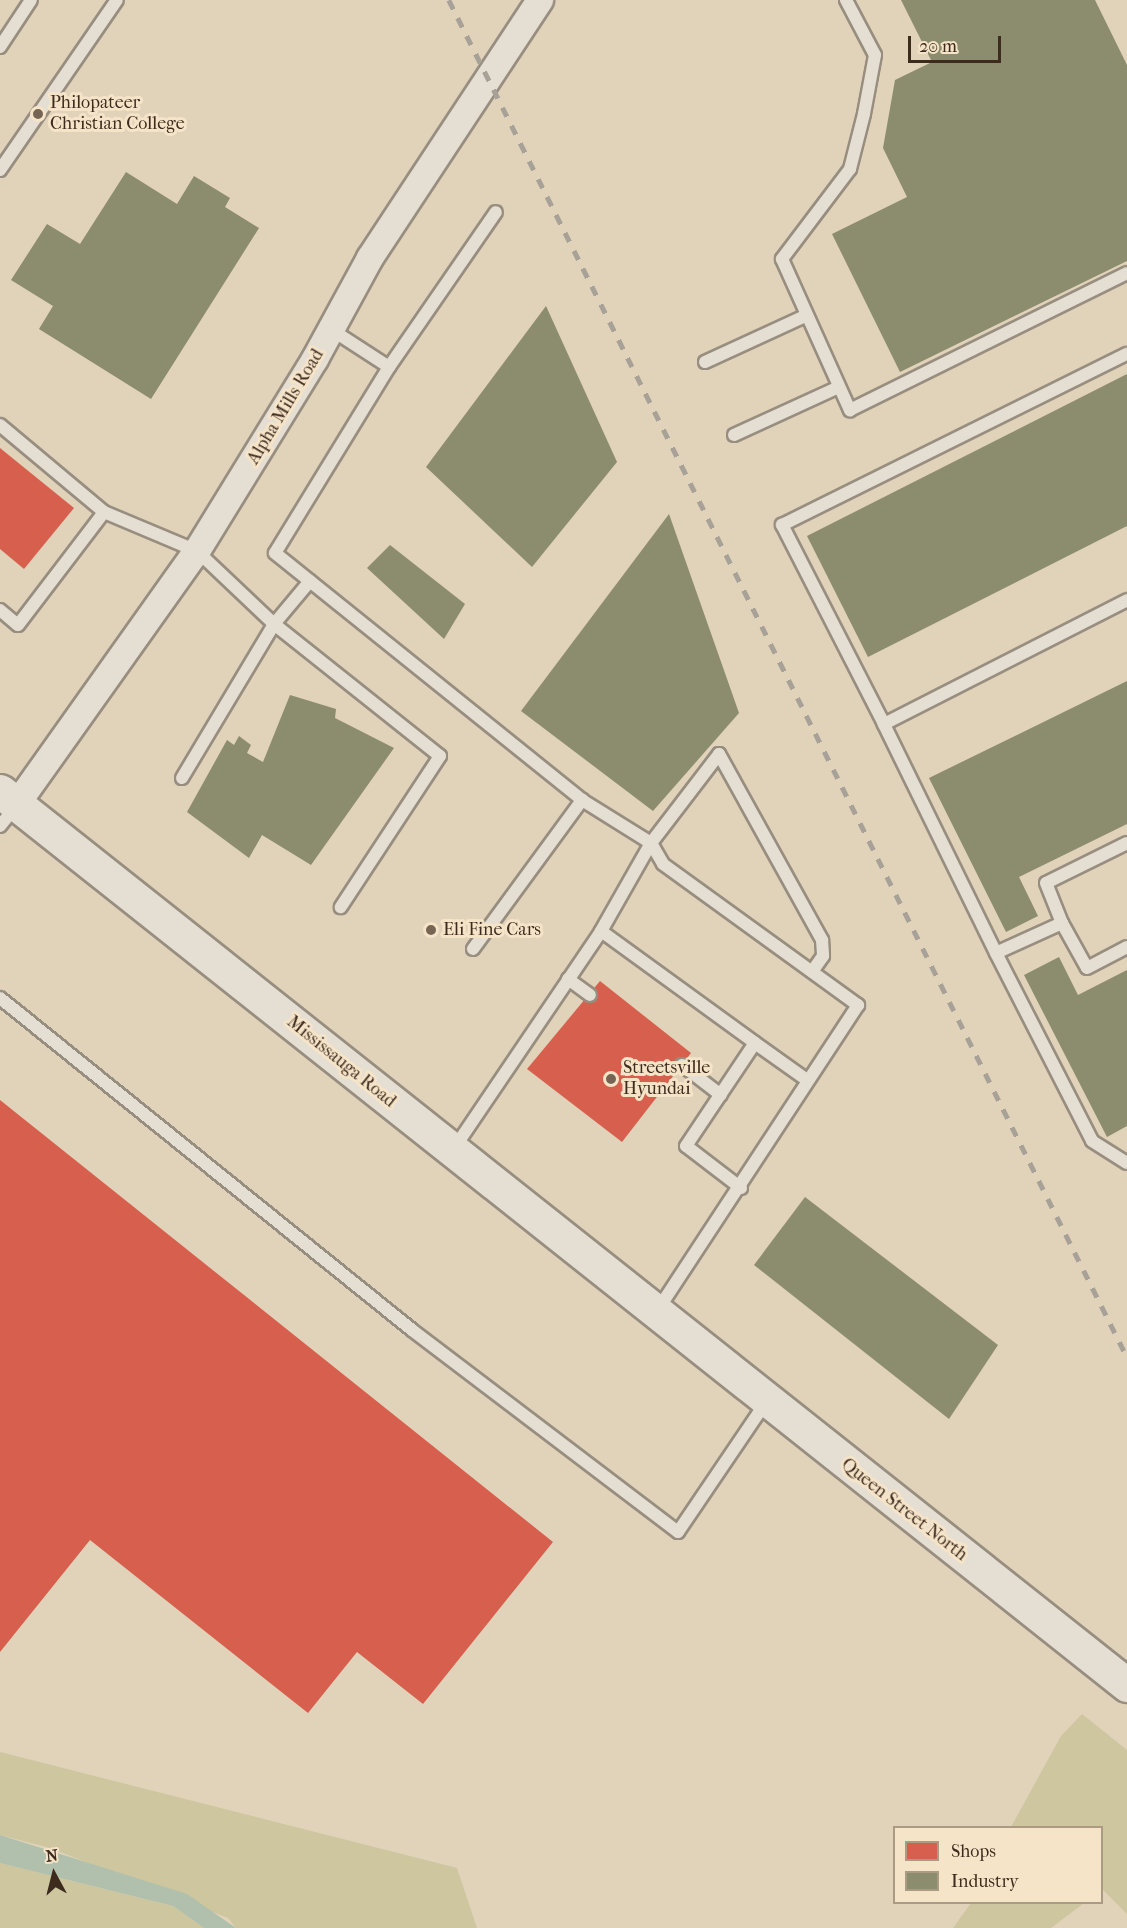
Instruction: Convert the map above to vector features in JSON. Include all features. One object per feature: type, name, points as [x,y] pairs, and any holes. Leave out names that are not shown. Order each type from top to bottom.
[{"type":"main road","name":"Mississauga Road","points":[[6,807],[453,1151],[683,1334]]},
{"type":"main road","name":"Queen Street North","points":[[683,1334],[766,1402],[1127,1685]]},
{"type":"street","name":"Alpha Mills Road","points":[[6,807],[197,551],[332,330],[370,258],[540,0]]},
{"type":"lane","points":[[0,47],[31,0]]},
{"type":"lane","points":[[0,170],[117,0]]},
{"type":"lane","points":[[846,0],[875,55],[850,169],[782,259],[850,410],[1127,273]]},
{"type":"lane","points":[[496,212],[389,367],[275,553],[582,800],[651,843],[663,864],[858,1005],[807,1080],[741,1188],[655,1313]]},
{"type":"lane","points":[[705,362],[807,315]]},
{"type":"lane","points":[[332,330],[389,367]]},
{"type":"lane","points":[[1127,354],[782,525],[885,724],[996,953],[1092,1141],[1127,1163]]},
{"type":"lane","points":[[734,435],[839,387]]},
{"type":"lane","points":[[0,425],[104,512],[197,551],[274,624],[440,756],[341,907]]},
{"type":"lane","points":[[0,610],[18,625],[104,512]]},
{"type":"lane","points":[[182,778],[274,624],[310,581]]},
{"type":"lane","points":[[885,724],[1127,600]]},
{"type":"lane","points":[[453,1151],[601,931],[651,843],[719,754],[822,940],[822,956],[812,972]]},
{"type":"lane","points":[[473,949],[582,800]]},
{"type":"lane","points":[[1127,843],[1046,883],[1062,923],[1087,968],[1127,946]]},
{"type":"lane","points":[[996,953],[1062,923]]},
{"type":"lane","points":[[601,931],[807,1080]]},
{"type":"lane","points":[[568,979],[590,996]]},
{"type":"lane","points":[[0,998],[412,1330],[678,1532],[766,1402]]},
{"type":"lane","points":[[741,1188],[686,1146],[755,1043]]},
{"type":"lane","points":[[681,1065],[721,1095]]},
{"type":"shaded area","points":[[1082,1714],[1127,1750],[1127,1914],[1103,1890],[1103,1826],[1012,1826],[1061,1736]]},
{"type":"shaded area","points":[[0,1752],[457,1868],[477,1928],[236,1928],[228,1918],[50,1848],[0,1835]]},
{"type":"shaded area","points":[[0,1835],[187,1894],[236,1928],[204,1928],[173,1906],[0,1863]]},
{"type":"shaded area","points":[[0,1863],[173,1906],[204,1928],[0,1928]]},
{"type":"shaded area","points":[[970,1904],[1083,1904],[1051,1928],[953,1928]]},
{"type":"building: Shops","points":[[0,448],[74,508],[24,569],[0,549]]},
{"type":"building: Shops","points":[[600,981],[691,1053],[622,1142],[527,1069]]},
{"type":"building: Shops","points":[[0,1100],[553,1542],[423,1704],[357,1652],[308,1713],[90,1540],[0,1652]]},
{"type":"building: Industry","points":[[901,0],[1095,0],[1127,65],[1127,261],[900,372],[832,234],[907,197],[883,148],[895,80],[932,62]]},
{"type":"building: Industry","points":[[126,172],[177,204],[194,176],[230,198],[225,207],[259,228],[151,399],[39,329],[53,306],[11,280],[47,224],[80,244]]},
{"type":"building: Industry","points":[[546,306],[617,462],[532,567],[426,467]]},
{"type":"building: Industry","points":[[1127,374],[1127,526],[868,657],[807,536]]},
{"type":"building: Industry","points":[[669,514],[739,713],[653,811],[521,711]]},
{"type":"building: Industry","points":[[390,545],[465,604],[444,639],[367,568]]},
{"type":"building: Industry","points":[[1127,681],[1127,824],[1019,877],[1038,916],[1006,932],[929,778]]},
{"type":"building: Industry","points":[[290,695],[336,709],[335,718],[394,748],[311,865],[262,835],[249,858],[187,812],[227,740],[234,745],[239,736],[251,745],[247,753],[263,762]]},
{"type":"building: Industry","points":[[1059,957],[1078,995],[1127,970],[1127,1126],[1107,1137],[1024,975]]},
{"type":"building: Industry","points":[[805,1197],[998,1345],[949,1419],[754,1265]]},
{"type":"railway","points":[[449,0],[1127,1357]]},
{"type":"place","name":"Philopateer Christian College","points":[[38,114]]},
{"type":"place","name":"Eli Fine Cars","points":[[431,930]]},
{"type":"place","name":"Streetsville Hyundai","points":[[611,1079]]}]
